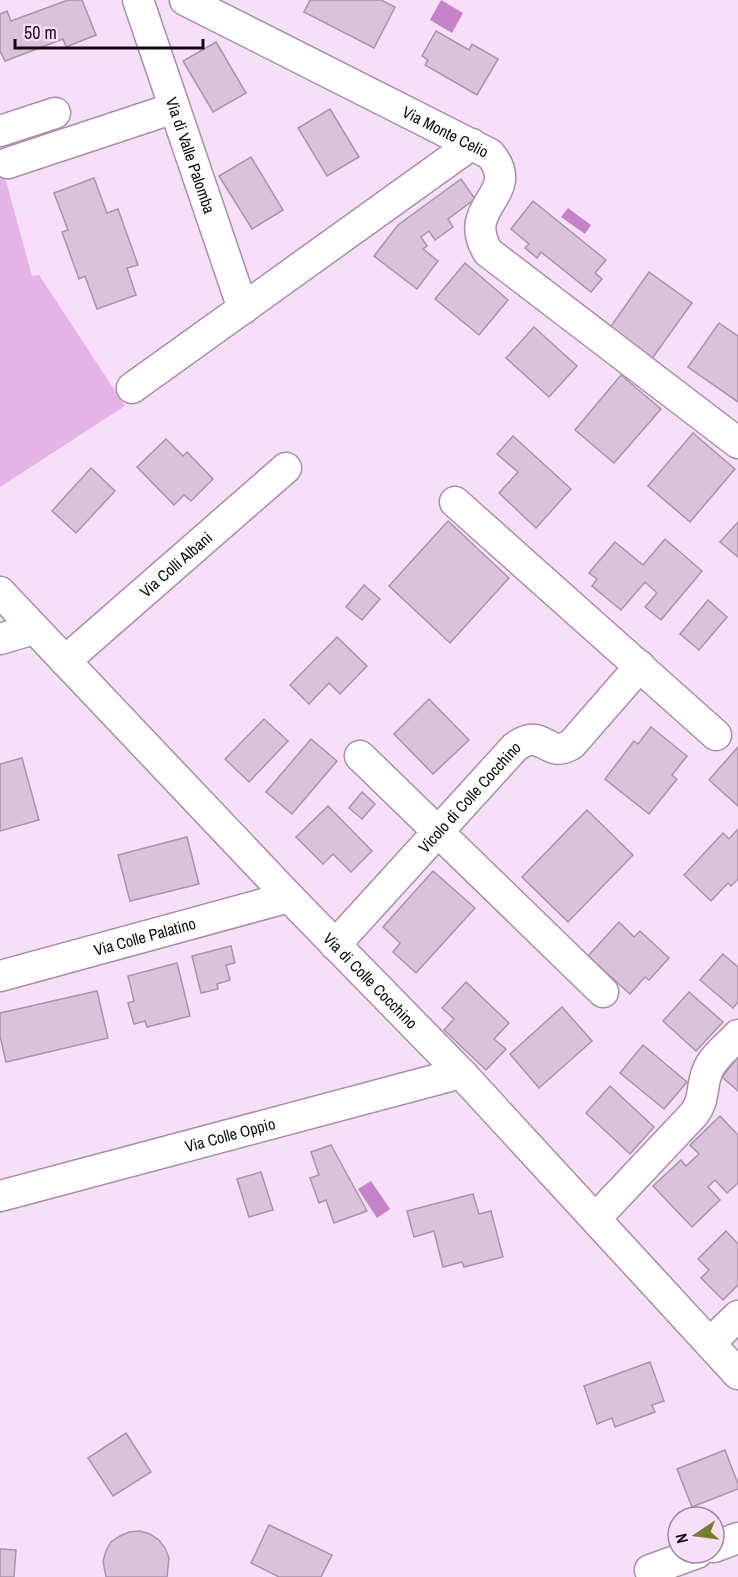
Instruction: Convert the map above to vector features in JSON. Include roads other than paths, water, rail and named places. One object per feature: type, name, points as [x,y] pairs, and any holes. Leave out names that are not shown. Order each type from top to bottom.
[{"type":"street","name":"Via di Valle Palomba","points":[[138,0],[243,309]]},
{"type":"street","name":"Via Monte Celio","points":[[185,0],[490,154],[500,172],[497,192],[481,219],[481,236],[488,252],[738,443]]},
{"type":"street","points":[[8,163],[174,108]]},
{"type":"street","points":[[0,130],[55,113]]},
{"type":"street","points":[[132,388],[472,144]]},
{"type":"street","name":"Via Colli Albani","points":[[65,661],[286,468]]},
{"type":"street","points":[[455,502],[716,735]]},
{"type":"street","name":"Via di Colle Cocchino","points":[[0,592],[335,945],[461,1073],[738,1374]]},
{"type":"street","points":[[0,639],[34,629]]},
{"type":"street","name":"Vicolo di Colle Cocchino","points":[[335,945],[515,747],[531,739],[539,740],[559,750],[572,744],[640,666]]},
{"type":"street","points":[[360,756],[603,992]]},
{"type":"street","name":"Via Colle Palatino","points":[[0,976],[289,897]]},
{"type":"street","points":[[596,1218],[694,1114],[703,1097],[709,1066],[738,1035]]},
{"type":"street","name":"Via Colle Oppio","points":[[0,1196],[461,1073]]},
{"type":"street","points":[[710,1343],[738,1316]]},
{"type":"street","points":[[650,1570],[666,1564]]}]
